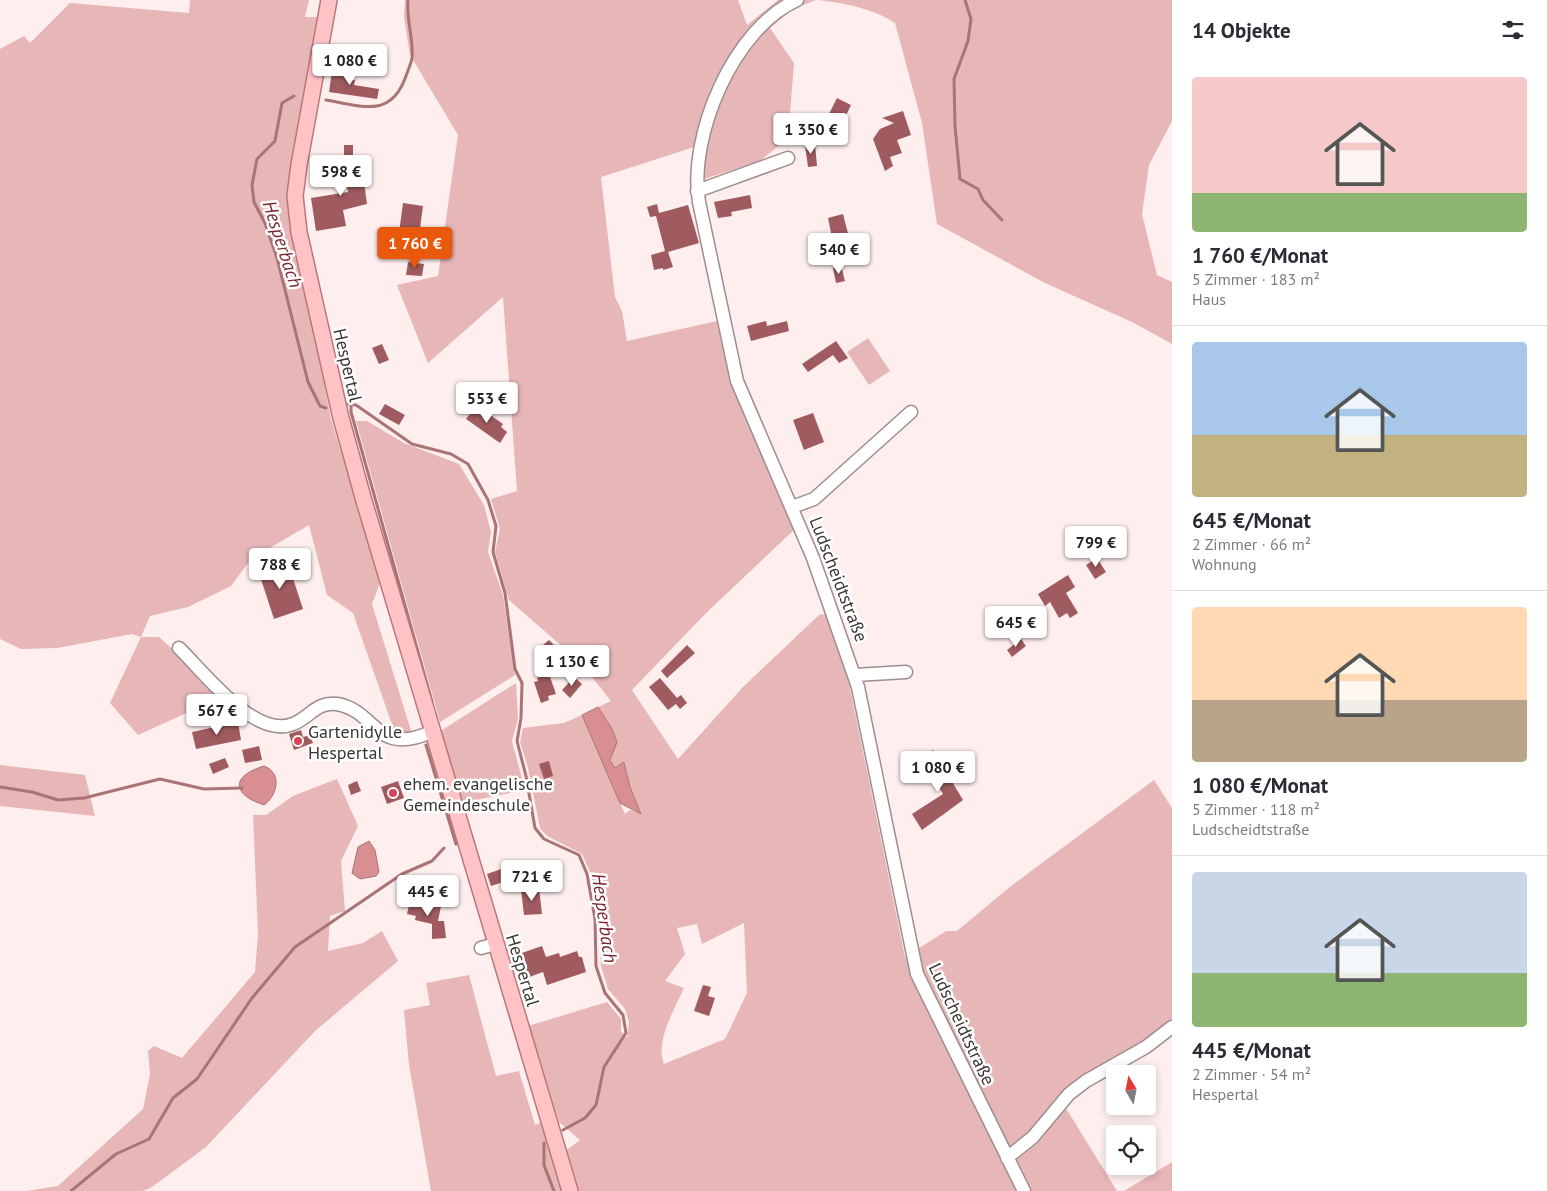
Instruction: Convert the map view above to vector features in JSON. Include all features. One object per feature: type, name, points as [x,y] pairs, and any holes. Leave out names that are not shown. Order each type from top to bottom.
[{"type":"main road","name":"Hespertal","points":[[329,0],[299,165],[296,196],[299,232],[341,418],[431,732],[488,946],[570,1191]]},
{"type":"street","name":"Ludscheidtstraße","points":[[797,0],[770,16],[757,28],[722,81],[706,129],[697,191],[720,311],[737,381],[813,558],[855,675],[917,974],[1024,1191]]},
{"type":"street","points":[[697,191],[788,158]]},
{"type":"street","points":[[792,507],[814,499],[911,412]]},
{"type":"street","points":[[179,648],[234,705],[274,726],[282,727],[295,724],[317,707],[337,704],[350,709],[380,732],[395,738],[404,740],[416,738],[431,732]]},
{"type":"street","points":[[855,675],[906,672]]},
{"type":"street","points":[[1007,1158],[1033,1138],[1069,1094],[1086,1081],[1146,1047],[1172,1027]]},
{"type":"shaded area","points":[[190,0],[309,0],[305,17],[319,17],[291,163],[289,205],[331,419],[380,583],[372,604],[412,734],[395,733],[353,613],[327,595],[309,525],[251,559],[231,586],[188,607],[150,616],[141,637],[132,634],[57,648],[21,649],[0,639],[0,49],[24,36],[30,43],[70,3],[189,13]]},
{"type":"shaded area","points":[[405,0],[738,0],[747,25],[778,0],[816,0],[793,9],[770,28],[794,63],[788,138],[760,161],[704,179],[707,143],[601,177],[615,297],[622,311],[627,341],[717,321],[727,368],[744,416],[796,528],[706,613],[632,690],[678,759],[743,687],[819,615],[825,614],[848,678],[905,957],[946,931],[957,931],[1011,886],[1154,780],[1172,808],[1172,1023],[1059,1097],[1117,1191],[577,1191],[564,1152],[580,1140],[559,1122],[528,1026],[607,1002],[621,1019],[621,1031],[627,1038],[629,1022],[625,1009],[608,989],[601,966],[599,922],[591,874],[582,854],[547,836],[540,828],[528,768],[520,742],[523,728],[564,723],[582,715],[625,814],[630,810],[641,813],[630,787],[625,763],[615,768],[610,759],[612,729],[598,707],[611,701],[580,662],[509,600],[495,552],[500,529],[491,499],[517,491],[503,297],[428,363],[397,285],[438,276],[458,135],[410,55],[404,17]],"holes":[[[744,923],[747,993],[725,1039],[664,1064],[662,1055],[664,1036],[684,988],[665,981],[685,954],[677,928],[697,924],[702,944]]]},
{"type":"shaded area","points":[[818,0],[1172,0],[1172,121],[1149,165],[1142,214],[1157,275],[1172,282],[1172,344],[1132,322],[1045,283],[937,224],[922,123],[895,23],[877,13],[858,7]]},
{"type":"shaded area","points":[[868,338],[890,371],[869,385],[847,352]]},
{"type":"shaded area","points":[[356,421],[367,421],[404,443],[459,464],[484,505],[491,532],[488,552],[503,595],[515,675],[440,722]]},
{"type":"shaded area","points":[[141,637],[159,637],[220,698],[138,735],[110,703]]},
{"type":"shaded area","points":[[516,683],[518,719],[512,741],[525,790],[461,803],[439,732]]},
{"type":"shaded area","points":[[598,707],[612,729],[617,742],[610,760],[615,768],[624,762],[630,787],[641,814],[620,803],[582,715]]},
{"type":"shaded area","points":[[0,765],[85,775],[95,816],[0,806]]},
{"type":"shaded area","points":[[264,766],[274,774],[276,785],[269,801],[264,805],[245,796],[239,785],[245,775]]},
{"type":"shaded area","points":[[337,779],[358,826],[341,861],[345,911],[330,916],[328,951],[363,943],[382,931],[398,961],[315,1031],[206,1147],[152,1187],[143,1191],[27,1191],[58,1186],[143,1109],[150,1074],[148,1051],[154,1046],[182,1058],[255,972],[258,934],[253,815],[266,815],[293,796]]},
{"type":"shaded area","points":[[369,841],[375,850],[379,872],[376,876],[360,879],[352,873],[358,847]]},
{"type":"shaded area","points":[[469,975],[496,1076],[519,1071],[535,1125],[544,1121],[564,1191],[431,1191],[409,1065],[404,1010],[430,1005],[426,983]]},
{"type":"shaded area","points":[[1172,1162],[1172,1191],[1124,1191],[1150,1175],[1156,1175],[1156,1172]]},
{"type":"building","points":[[332,71],[352,74],[351,80],[355,80],[354,85],[379,89],[377,99],[329,92]]},
{"type":"building","points":[[837,98],[851,105],[840,128],[825,122]]},
{"type":"building","points":[[903,111],[911,135],[897,140],[902,153],[890,157],[893,166],[885,171],[873,139],[880,129],[894,123],[882,118]]},
{"type":"building","points":[[815,144],[817,166],[808,167],[805,145]]},
{"type":"building","points":[[344,145],[353,145],[353,169],[362,168],[367,204],[343,210],[346,226],[316,231],[311,198],[348,192],[344,171]]},
{"type":"building","points":[[750,195],[752,208],[731,212],[732,216],[718,218],[714,202]]},
{"type":"building","points":[[403,203],[423,206],[419,236],[399,233]]},
{"type":"building","points":[[657,204],[659,213],[688,205],[699,243],[668,252],[673,267],[663,270],[663,268],[654,270],[651,255],[665,251],[656,216],[650,217],[647,207]]},
{"type":"building","points":[[843,214],[851,245],[868,242],[869,249],[836,257],[828,218]]},
{"type":"building","points":[[408,262],[424,264],[422,276],[406,275]]},
{"type":"building","points":[[841,266],[845,281],[836,283],[833,268]]},
{"type":"building","points":[[766,321],[767,326],[787,321],[789,331],[751,341],[747,326]]},
{"type":"building","points":[[836,341],[848,358],[839,363],[833,355],[808,372],[802,364]]},
{"type":"building","points":[[382,344],[389,360],[379,364],[372,348]]},
{"type":"building","points":[[385,404],[405,415],[399,425],[379,414]]},
{"type":"building","points":[[479,407],[503,424],[501,427],[507,432],[500,443],[466,419],[473,410],[476,412]]},
{"type":"building","points":[[813,413],[824,442],[804,450],[793,420]]},
{"type":"building","points":[[1097,558],[1106,572],[1095,579],[1086,565]]},
{"type":"building","points":[[287,560],[303,609],[274,619],[258,570]]},
{"type":"building","points":[[1068,575],[1075,587],[1066,593],[1078,613],[1070,618],[1067,613],[1059,618],[1050,602],[1045,606],[1038,594]]},
{"type":"building","points":[[1021,639],[1026,646],[1012,657],[1007,650]]},
{"type":"building","points":[[549,640],[557,648],[551,654],[543,645]]},
{"type":"building","points":[[687,645],[695,653],[667,678],[661,671]]},
{"type":"building","points":[[549,674],[556,694],[548,696],[549,700],[541,703],[534,682],[538,681],[537,678]]},
{"type":"building","points":[[574,677],[582,684],[570,698],[562,690]]},
{"type":"building","points":[[660,678],[677,698],[681,695],[687,703],[680,709],[676,704],[668,710],[649,687]]},
{"type":"building","points":[[238,722],[241,740],[196,749],[192,732]]},
{"type":"building","name":"Gartenidylle Hespertal","points":[[301,730],[303,737],[310,735],[313,743],[294,750],[289,734]]},
{"type":"building","points":[[259,746],[262,760],[245,763],[242,750]]},
{"type":"building","points":[[933,750],[963,800],[922,830],[912,814],[943,794],[921,757]]},
{"type":"building","points":[[225,758],[229,767],[213,774],[209,764]]},
{"type":"building","points":[[549,761],[553,776],[544,779],[539,764]]},
{"type":"building","points":[[357,781],[361,791],[351,795],[348,785]]},
{"type":"building","name":"ehem. evangelische Gemeindeschule","points":[[398,781],[404,798],[387,804],[381,787]]},
{"type":"building","points":[[539,862],[542,869],[491,886],[487,874],[504,868],[515,869]]},
{"type":"building","points":[[539,888],[542,914],[524,915],[521,890]]},
{"type":"building","points":[[410,900],[441,906],[438,921],[444,921],[446,938],[432,939],[432,924],[415,920],[416,916],[407,914]]},
{"type":"building","points":[[542,946],[546,957],[559,953],[560,957],[577,951],[579,957],[582,957],[586,972],[547,985],[543,972],[521,980],[513,956]]},
{"type":"building","points":[[703,985],[711,987],[708,996],[715,998],[709,1016],[694,1011]]},
{"type":"waterway","name":"Hesperbach","points":[[326,100],[352,105],[374,106],[384,104],[392,99],[400,90],[412,58],[408,0]]},
{"type":"waterway","points":[[965,0],[971,19],[968,41],[954,79],[955,126],[960,179],[978,189],[983,200],[1002,220]]},
{"type":"waterway","name":"Hesperbach","points":[[294,96],[282,103],[275,141],[257,159],[252,185],[254,202],[265,223],[277,258],[308,382],[320,406],[326,408]]},
{"type":"waterway","name":"Hesperbach","points":[[347,404],[356,405],[412,444],[451,454],[468,464],[488,500],[496,526],[493,552],[505,593],[515,669],[522,683],[521,718],[517,741],[526,776],[535,828],[544,839],[579,855],[587,874],[595,919],[596,966],[605,993],[623,1015],[626,1033],[604,1067],[596,1105],[585,1118],[563,1130]]},
{"type":"waterway","points":[[351,404],[351,412],[432,702]]},
{"type":"waterway","points":[[426,745],[456,844]]},
{"type":"waterway","points":[[0,787],[32,792],[58,800],[84,798],[160,779],[204,789],[242,788]]},
{"type":"waterway","points":[[71,1191],[116,1154],[149,1139],[173,1098],[197,1079],[252,998],[295,947],[402,874],[432,861],[444,848]]},
{"type":"waterway","name":"Hesperbach","points":[[544,1143],[544,1165],[554,1191]]},
{"type":"place","name":"Gartenidylle Hespertal","points":[[298,741]]},
{"type":"place","name":"ehem. evangelische Gemeindeschule","points":[[393,793]]}]
